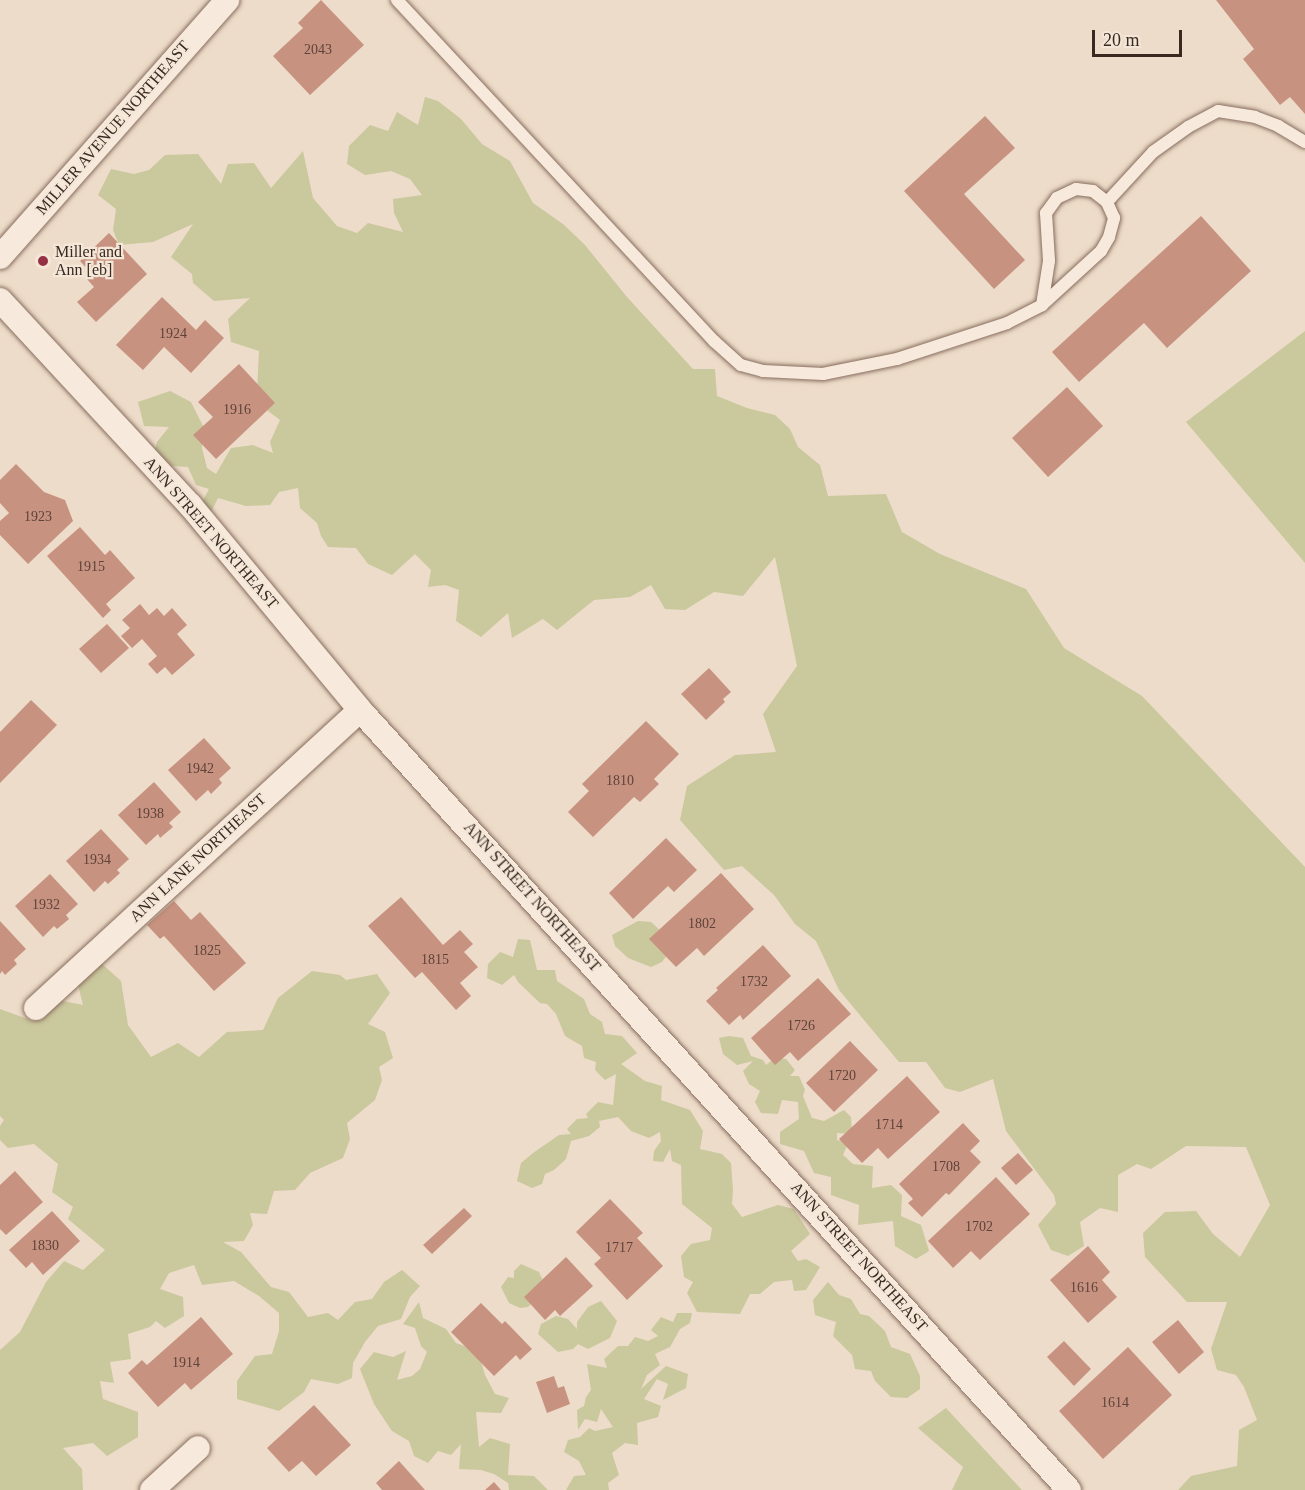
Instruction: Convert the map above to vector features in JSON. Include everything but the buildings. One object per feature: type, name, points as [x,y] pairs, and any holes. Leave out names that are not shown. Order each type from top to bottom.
[{"type":"street","name":"MILLER AVENUE NORTHEAST","points":[[0,257],[227,0]]},
{"type":"street","name":"ANN STREET NORTHEAST","points":[[0,300],[190,505],[360,710],[1069,1490]]},
{"type":"street","name":"ANN LANE NORTHEAST","points":[[36,1008],[360,710]]},
{"type":"street","points":[[152,1490],[198,1448]]},
{"type":"lane","points":[[397,0],[714,341],[741,364],[763,371],[823,374],[897,359],[1007,323],[1042,305],[1101,251],[1109,237],[1113,218],[1107,202],[1093,191],[1076,189],[1057,198],[1046,213],[1049,261],[1042,305]]},
{"type":"lane","points":[[1107,202],[1154,152],[1188,127],[1218,111],[1255,117],[1278,126],[1305,142]]},
{"type":"shaded area","points":[[425,97],[438,101],[461,119],[482,144],[510,161],[533,203],[563,224],[585,245],[627,297],[693,369],[715,369],[717,396],[747,408],[775,415],[790,429],[798,447],[820,465],[828,496],[886,494],[902,532],[940,554],[1026,589],[1064,648],[1142,696],[1305,867],[1305,1490],[1178,1490],[1191,1476],[1237,1466],[1239,1430],[1257,1420],[1244,1387],[1236,1375],[1217,1370],[1211,1349],[1227,1302],[1187,1302],[1145,1257],[1143,1233],[1165,1212],[1196,1211],[1213,1234],[1240,1257],[1270,1205],[1246,1147],[1186,1146],[1151,1169],[1137,1164],[1118,1175],[1118,1212],[1100,1208],[1080,1222],[1084,1246],[1068,1256],[1051,1250],[1038,1225],[1056,1204],[1054,1195],[1006,1131],[993,1079],[960,1092],[945,1088],[926,1062],[899,1062],[839,990],[816,941],[795,924],[774,895],[742,866],[724,870],[680,820],[687,786],[735,755],[776,752],[763,714],[797,666],[775,557],[743,596],[714,592],[685,610],[665,609],[651,585],[630,597],[594,600],[557,630],[543,619],[512,638],[508,613],[481,637],[456,621],[459,590],[445,585],[428,587],[431,570],[415,554],[392,575],[368,564],[356,548],[328,547],[317,523],[300,508],[298,488],[279,492],[270,505],[246,506],[218,498],[210,514],[201,504],[209,489],[196,485],[188,467],[172,466],[154,454],[157,442],[169,427],[144,426],[138,402],[170,391],[191,402],[203,426],[202,448],[207,468],[216,474],[231,448],[253,445],[273,453],[270,442],[280,420],[268,411],[257,392],[259,351],[231,342],[228,319],[250,298],[214,301],[193,283],[192,274],[171,257],[193,224],[153,242],[119,245],[113,230],[116,209],[98,195],[111,169],[134,174],[149,170],[165,155],[198,154],[221,184],[228,164],[254,163],[271,188],[303,151],[313,198],[337,226],[357,233],[368,223],[403,232],[394,213],[393,199],[422,195],[410,179],[391,171],[365,175],[347,164],[349,146],[370,125],[388,131],[397,112],[418,125]]},
{"type":"shaded area","points":[[1305,331],[1305,563],[1186,422]]},
{"type":"shaded area","points":[[638,921],[651,922],[675,944],[662,962],[651,967],[628,958],[615,946],[612,935]]},
{"type":"shaded area","points":[[518,939],[530,940],[537,970],[555,970],[557,981],[584,999],[590,1014],[602,1022],[605,1034],[622,1036],[637,1053],[621,1064],[645,1081],[662,1086],[661,1100],[690,1110],[703,1131],[700,1149],[722,1154],[731,1163],[732,1204],[742,1217],[778,1205],[794,1209],[810,1234],[791,1251],[798,1261],[806,1259],[820,1267],[806,1290],[794,1291],[792,1280],[774,1282],[760,1294],[750,1294],[740,1314],[697,1312],[687,1293],[693,1282],[684,1277],[681,1256],[691,1244],[710,1240],[712,1228],[682,1204],[681,1165],[672,1161],[670,1149],[663,1162],[653,1161],[654,1151],[661,1141],[660,1132],[649,1138],[631,1131],[618,1117],[599,1121],[600,1127],[589,1136],[571,1141],[566,1159],[554,1170],[545,1174],[542,1184],[532,1188],[517,1181],[521,1163],[533,1153],[559,1135],[571,1134],[567,1129],[577,1119],[588,1118],[586,1114],[598,1102],[613,1105],[616,1074],[605,1080],[595,1070],[596,1062],[584,1058],[582,1046],[565,1036],[556,1014],[547,1004],[540,1003],[518,982],[514,975],[502,985],[487,978],[488,964],[500,952],[513,957]]},
{"type":"shaded area","points":[[101,963],[121,981],[128,1025],[151,1057],[178,1043],[199,1057],[227,1032],[263,1030],[278,998],[312,971],[340,975],[346,980],[377,974],[390,993],[368,1024],[385,1032],[393,1058],[379,1067],[382,1080],[375,1100],[347,1123],[350,1139],[343,1158],[310,1173],[295,1190],[274,1191],[267,1214],[250,1213],[253,1225],[244,1241],[223,1242],[241,1252],[271,1287],[289,1292],[308,1317],[328,1313],[338,1320],[355,1302],[372,1299],[384,1282],[402,1270],[420,1286],[410,1297],[401,1319],[378,1326],[365,1342],[353,1363],[352,1378],[338,1384],[311,1379],[304,1392],[279,1411],[237,1399],[237,1381],[255,1356],[272,1354],[279,1331],[279,1313],[259,1296],[234,1281],[202,1285],[194,1265],[169,1273],[160,1289],[183,1297],[184,1316],[165,1328],[156,1321],[150,1327],[128,1334],[131,1359],[110,1362],[114,1383],[100,1381],[103,1399],[138,1412],[138,1437],[107,1456],[93,1443],[63,1448],[82,1469],[83,1490],[0,1490],[0,1350],[20,1332],[46,1282],[64,1261],[83,1270],[105,1250],[68,1219],[73,1207],[52,1192],[58,1164],[34,1144],[8,1148],[0,1140],[0,1126],[4,1120],[0,1116],[0,1009],[33,1021],[53,999],[83,1005],[76,977]]},
{"type":"shaded area","points":[[729,1036],[743,1038],[751,1056],[763,1060],[766,1065],[775,1058],[786,1059],[795,1070],[790,1076],[799,1076],[805,1090],[803,1096],[812,1118],[824,1121],[844,1110],[851,1117],[852,1134],[837,1133],[837,1140],[848,1143],[843,1155],[853,1164],[873,1166],[872,1188],[891,1185],[902,1195],[901,1216],[921,1225],[929,1251],[916,1259],[895,1246],[893,1221],[858,1225],[859,1205],[831,1195],[831,1177],[814,1173],[804,1151],[780,1144],[780,1132],[799,1119],[798,1102],[782,1100],[778,1114],[761,1113],[755,1102],[760,1091],[749,1084],[743,1071],[753,1061],[737,1065],[723,1054],[719,1038]]},
{"type":"shaded area","points":[[521,1264],[539,1272],[544,1283],[541,1294],[528,1307],[520,1308],[509,1303],[501,1287],[508,1277],[514,1278],[514,1271]]},
{"type":"shaded area","points":[[828,1282],[839,1295],[851,1299],[860,1314],[869,1316],[885,1331],[891,1347],[910,1354],[920,1376],[920,1389],[907,1398],[891,1397],[875,1381],[871,1371],[855,1369],[852,1355],[833,1336],[836,1322],[815,1315],[813,1300]]},
{"type":"shaded area","points":[[601,1301],[617,1321],[610,1338],[588,1349],[578,1344],[573,1349],[558,1352],[538,1334],[541,1324],[556,1316],[568,1319],[577,1329],[577,1322],[588,1307]]},
{"type":"shaded area","points":[[419,1302],[423,1318],[446,1329],[456,1343],[478,1351],[485,1375],[495,1394],[509,1398],[501,1413],[476,1412],[479,1447],[490,1438],[510,1444],[508,1475],[534,1476],[548,1490],[509,1490],[508,1483],[494,1474],[481,1470],[459,1469],[461,1444],[451,1455],[438,1451],[428,1463],[414,1456],[409,1441],[392,1431],[374,1404],[360,1369],[374,1352],[393,1357],[406,1351],[397,1380],[412,1376],[420,1369],[427,1352],[421,1346],[415,1328],[403,1324]]},
{"type":"shaded area","points":[[677,1313],[692,1313],[690,1323],[680,1329],[670,1347],[655,1354],[660,1365],[647,1375],[641,1389],[666,1366],[688,1374],[686,1388],[663,1400],[668,1384],[657,1379],[644,1399],[661,1406],[658,1417],[637,1423],[638,1445],[625,1443],[612,1453],[619,1475],[608,1483],[609,1490],[566,1490],[574,1476],[586,1475],[579,1461],[564,1452],[568,1440],[580,1437],[589,1428],[595,1431],[613,1427],[601,1409],[597,1422],[585,1419],[578,1430],[577,1410],[584,1406],[591,1390],[587,1364],[607,1368],[604,1359],[618,1346],[628,1346],[635,1337],[648,1341],[658,1336],[651,1330],[661,1317],[673,1322]]},
{"type":"shaded area","points":[[946,1408],[1022,1490],[952,1490],[963,1467],[918,1428]]},
{"type":"place","name":"Miller and Ann [eb]","points":[[43,261]]}]
